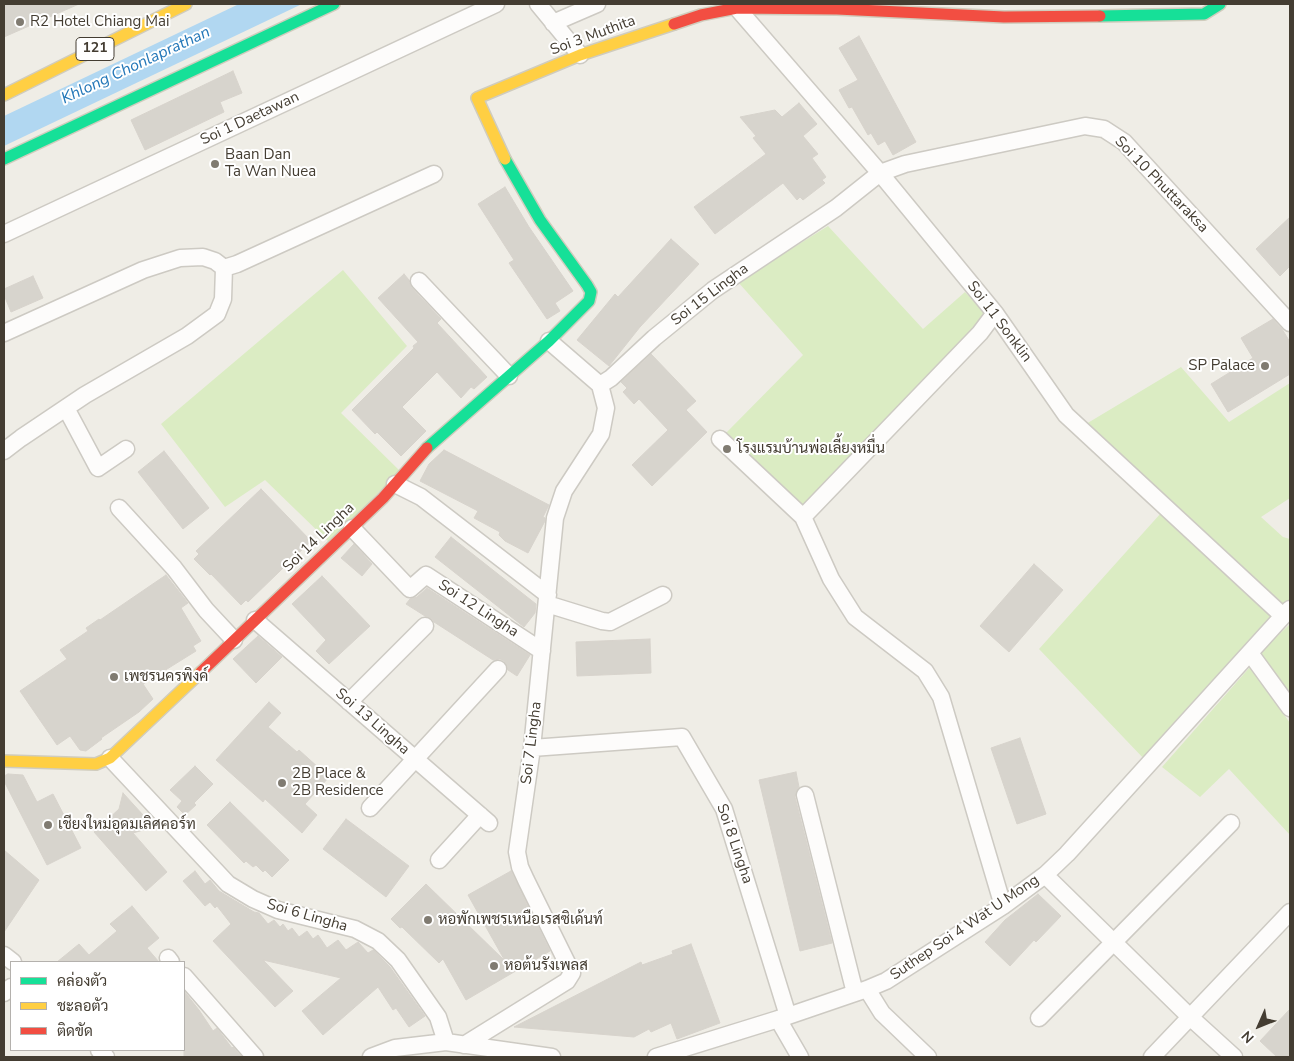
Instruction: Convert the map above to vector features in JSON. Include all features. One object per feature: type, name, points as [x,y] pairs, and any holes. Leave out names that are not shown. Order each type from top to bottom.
[{"type":"street","name":"121","points":[[4,95],[186,4]]},
{"type":"street","points":[[4,159],[334,4]]},
{"type":"street","name":"Soi 1 Daetawan","points":[[4,234],[496,4]]},
{"type":"street","points":[[538,4],[580,55]]},
{"type":"street","points":[[553,23],[597,4]]},
{"type":"street","name":"Soi 3 Muthita","points":[[549,341],[589,302],[591,292],[540,220],[509,168],[477,98],[580,55],[701,14],[737,8],[838,9],[1004,17],[1204,14],[1220,4]]},
{"type":"street","name":"Soi 11 Sonklin","points":[[737,8],[880,173],[995,313],[1066,416],[1286,612]]},
{"type":"street","name":"Soi 10 Phuttaraksa","points":[[880,173],[905,164],[1085,126],[1104,129],[1124,142],[1290,322]]},
{"type":"street","name":"Soi 15 Lingha","points":[[600,385],[612,378],[654,338],[713,290],[836,208],[880,173]]},
{"type":"street","points":[[224,268],[246,260],[434,174]]},
{"type":"street","points":[[4,333],[143,270],[180,258],[203,257],[215,261],[224,268]]},
{"type":"street","points":[[4,451],[85,395],[187,336],[217,314],[223,299],[224,268]]},
{"type":"street","points":[[419,281],[509,376]]},
{"type":"street","points":[[803,517],[980,333],[995,313]]},
{"type":"street","points":[[549,341],[600,385]]},
{"type":"street","name":"Soi 14 Lingha","points":[[110,758],[383,498],[424,450],[549,341]]},
{"type":"street","name":"Soi 7 Lingha","points":[[464,1045],[567,981],[572,973],[520,867],[517,852],[532,748],[555,518],[564,491],[601,434],[606,408],[600,385]]},
{"type":"street","points":[[66,408],[98,468],[126,449]]},
{"type":"street","points":[[720,439],[803,517],[831,579],[855,617],[925,671],[941,698],[1003,906]]},
{"type":"street","points":[[395,484],[420,497],[547,600],[602,621],[610,622],[663,595]]},
{"type":"street","points":[[119,508],[174,568],[206,610],[234,640]]},
{"type":"street","name":"Soi 12 Lingha","points":[[352,528],[410,588],[426,575],[542,651]]},
{"type":"street","name":"Suthep Soi 4 Wat U Mong","points":[[656,1057],[783,1018],[886,981],[1003,906],[1045,875],[1074,846],[1286,612]]},
{"type":"street","name":"Soi 13 Lingha","points":[[255,620],[485,819],[439,860]]},
{"type":"street","points":[[350,702],[425,626]]},
{"type":"street","points":[[1250,653],[1290,708]]},
{"type":"street","points":[[370,808],[498,669]]},
{"type":"street","name":"Soi 8 Lingha","points":[[532,748],[682,737],[724,809],[783,1018]]},
{"type":"street","points":[[4,761],[96,764],[110,758]]},
{"type":"street","name":"Soi 6 Lingha","points":[[110,758],[228,884],[253,899],[278,910],[355,929],[378,941],[398,960],[438,1017],[446,1042]]},
{"type":"street","points":[[805,796],[861,991],[928,1057]]},
{"type":"street","points":[[1039,1018],[1231,823]]},
{"type":"street","points":[[1045,875],[1190,1017],[1234,1057]]},
{"type":"street","points":[[1152,1057],[1290,912]]},
{"type":"street","points":[[185,977],[255,1057]]},
{"type":"street","points":[[783,1018],[800,1057]]},
{"type":"street","points":[[371,1057],[395,1048],[446,1042],[544,1057]]},
{"type":"green space","points":[[828,226],[923,329],[965,292],[986,314],[802,507],[725,434],[803,355],[738,282]]},
{"type":"green space","points":[[343,270],[407,346],[341,413],[400,471],[329,542],[265,480],[225,507],[161,424]]},
{"type":"green space","points":[[1181,367],[1229,422],[1290,383],[1290,498],[1261,517],[1283,537],[1290,539],[1290,602],[1282,609],[1086,424]]},
{"type":"green space","points":[[1161,513],[1274,616],[1146,761],[1039,649]]},
{"type":"green space","points":[[1290,624],[1290,698],[1258,654]]},
{"type":"green space","points":[[1250,667],[1290,723],[1290,835],[1229,769],[1200,797],[1162,767]]},
{"type":"water","name":"Khlong Chonlaprathan","points":[[239,4],[302,4],[4,146],[4,116]]},
{"type":"building","name":"R2 Hotel Chiang Mai","points":[[4,4],[79,4],[4,37]]},
{"type":"building","points":[[859,36],[916,142],[893,155],[885,141],[878,145],[871,133],[868,135],[852,107],[849,108],[839,90],[858,80],[839,48]]},
{"type":"building","points":[[233,71],[242,93],[220,102],[224,112],[145,150],[131,120]]},
{"type":"building","points":[[799,103],[817,124],[803,136],[818,154],[812,158],[826,177],[822,180],[825,183],[803,200],[800,197],[797,200],[783,183],[715,234],[694,207],[766,154],[753,138],[756,136],[740,117],[775,110],[782,117]]},
{"type":"building","points":[[505,187],[529,227],[573,291],[555,303],[560,311],[547,319],[509,263],[514,260],[478,204]]},
{"type":"building","points":[[1290,217],[1290,266],[1280,276],[1256,249]]},
{"type":"building","points":[[671,239],[699,264],[640,327],[609,366],[577,340],[615,294],[618,297]]},
{"type":"building","points":[[404,274],[412,288],[441,319],[437,323],[487,377],[474,389],[471,387],[461,398],[437,372],[402,407],[426,431],[401,456],[377,432],[375,434],[352,410],[418,342],[378,298]]},
{"type":"building","points":[[33,276],[43,298],[11,312],[4,295],[4,289]]},
{"type":"building","name":"SP Palace","points":[[1273,319],[1290,342],[1290,374],[1228,412],[1211,384],[1253,358],[1241,338]]},
{"type":"building","points":[[651,354],[696,401],[686,410],[707,432],[652,486],[632,465],[668,430],[639,399],[634,404],[623,392],[627,388],[621,382]]},
{"type":"building","points":[[444,450],[549,505],[543,517],[545,521],[528,553],[505,541],[499,535],[500,532],[474,518],[478,511],[420,481],[429,464]]},
{"type":"building","points":[[164,451],[209,508],[183,529],[138,472]]},
{"type":"building","points":[[261,489],[311,541],[248,602],[246,600],[241,605],[194,559],[199,554],[196,551]]},
{"type":"building","points":[[451,537],[536,604],[535,613],[524,627],[435,557]]},
{"type":"building","points":[[354,544],[372,564],[362,576],[341,558]]},
{"type":"building","points":[[1034,564],[1063,590],[1009,652],[980,626]]},
{"type":"building","points":[[166,575],[188,603],[181,608],[201,641],[193,646],[196,651],[143,684],[153,699],[139,712],[101,738],[86,751],[80,750],[70,736],[57,745],[20,691],[67,659],[60,650],[88,631],[86,628]]},
{"type":"building","points":[[322,576],[370,626],[329,664],[316,651],[326,640],[292,604]]},
{"type":"building","points":[[427,588],[530,655],[517,676],[508,670],[504,661],[500,659],[493,660],[406,604],[410,599],[417,597]]},
{"type":"building","points":[[258,636],[282,657],[256,683],[233,659]]},
{"type":"building","points":[[650,639],[651,673],[577,676],[576,642]]},
{"type":"building","name":"2B Place & 2B Residence","points":[[269,702],[281,713],[268,727],[297,752],[299,750],[329,777],[305,804],[317,815],[302,833],[265,799],[263,802],[216,760]]},
{"type":"building","points":[[1020,738],[1046,814],[1017,824],[991,748]]},
{"type":"building","points":[[195,766],[213,784],[185,815],[177,807],[182,801],[170,790]]},
{"type":"building","points":[[796,772],[799,787],[795,797],[832,943],[800,951],[759,780]]},
{"type":"building","name":"เชียงใหม่อุดมเลิศคอร์ท","points":[[8,774],[23,775],[37,802],[53,794],[81,848],[47,865],[4,781],[4,776]]},
{"type":"building","points":[[123,793],[154,827],[133,833],[167,872],[146,891],[94,832],[119,809]]},
{"type":"building","name":"2B Place & 2B Residence","points":[[230,802],[289,860],[272,877],[256,865],[253,867],[246,861],[244,863],[207,825]]},
{"type":"building","name":"2B Place & 2B Residence","points":[[346,819],[409,866],[386,897],[323,849]]},
{"type":"building","points":[[4,850],[39,880],[4,932]]},
{"type":"building","points":[[195,871],[205,884],[210,880],[219,891],[254,912],[259,913],[268,924],[274,920],[280,927],[283,924],[288,931],[292,928],[299,937],[307,931],[313,939],[318,935],[327,948],[338,940],[346,950],[358,942],[368,953],[373,950],[390,967],[425,1016],[409,1027],[396,1008],[393,1010],[378,987],[323,1035],[302,1011],[341,978],[263,960],[293,991],[275,1007],[213,941],[231,924],[217,906],[215,908],[210,902],[205,906],[183,881]]},
{"type":"building","points":[[511,871],[550,951],[466,1000],[443,959],[439,963],[402,927],[400,928],[391,919],[426,884],[505,961],[468,895]]},
{"type":"building","points":[[1038,894],[1061,916],[1036,942],[1034,940],[1010,966],[985,942],[1005,920]]},
{"type":"building","points":[[132,906],[159,938],[147,948],[158,961],[58,961],[79,944],[89,955],[117,931],[110,924]]},
{"type":"building","points":[[691,944],[720,1023],[677,1039],[671,1023],[651,1032],[649,1029],[634,1037],[514,1027],[641,962],[642,965],[673,954],[672,951]]},
{"type":"building","points":[[185,992],[213,1031],[217,1028],[232,1048],[242,1057],[184,1057]]},
{"type":"building","points":[[1290,1009],[1290,1057],[1277,1057],[1260,1041]]},
{"type":"traffic: fast","points":[[4,159],[334,4]]},
{"type":"traffic: fast","points":[[1100,16],[1204,14],[1220,4]]},
{"type":"traffic: fast","points":[[427,448],[549,341],[589,301],[591,292],[587,285],[540,220],[505,159]]},
{"type":"traffic: slow","points":[[4,95],[186,4]]},
{"type":"traffic: slow","points":[[505,159],[477,98],[580,55],[674,24]]},
{"type":"traffic: slow","points":[[4,761],[96,764],[110,758],[201,672]]},
{"type":"traffic: jam","points":[[674,24],[701,15],[737,8],[837,9],[1004,17],[1100,16]]},
{"type":"traffic: jam","points":[[201,672],[383,498],[427,448]]},
{"type":"place","name":"R2 Hotel Chiang Mai","points":[[20,22]]},
{"type":"place","name":"Baan Dan Ta Wan Nuea","points":[[215,164]]},
{"type":"place","name":"SP Palace","points":[[1265,366]]},
{"type":"place","name":"โรงแรมบ้านพ่อเลี้ยงหมื่น","points":[[727,449]]},
{"type":"place","name":"เพชรนครพิงค์","points":[[114,677]]},
{"type":"place","name":"2B Place & 2B Residence","points":[[282,783]]},
{"type":"place","name":"เชียงใหม่อุดมเลิศคอร์ท","points":[[48,825]]},
{"type":"place","name":"หอพักเพชรเหนือเรสซิเด้นท์","points":[[428,920]]},
{"type":"place","name":"หอต้นรังเพลส","points":[[494,966]]}]
